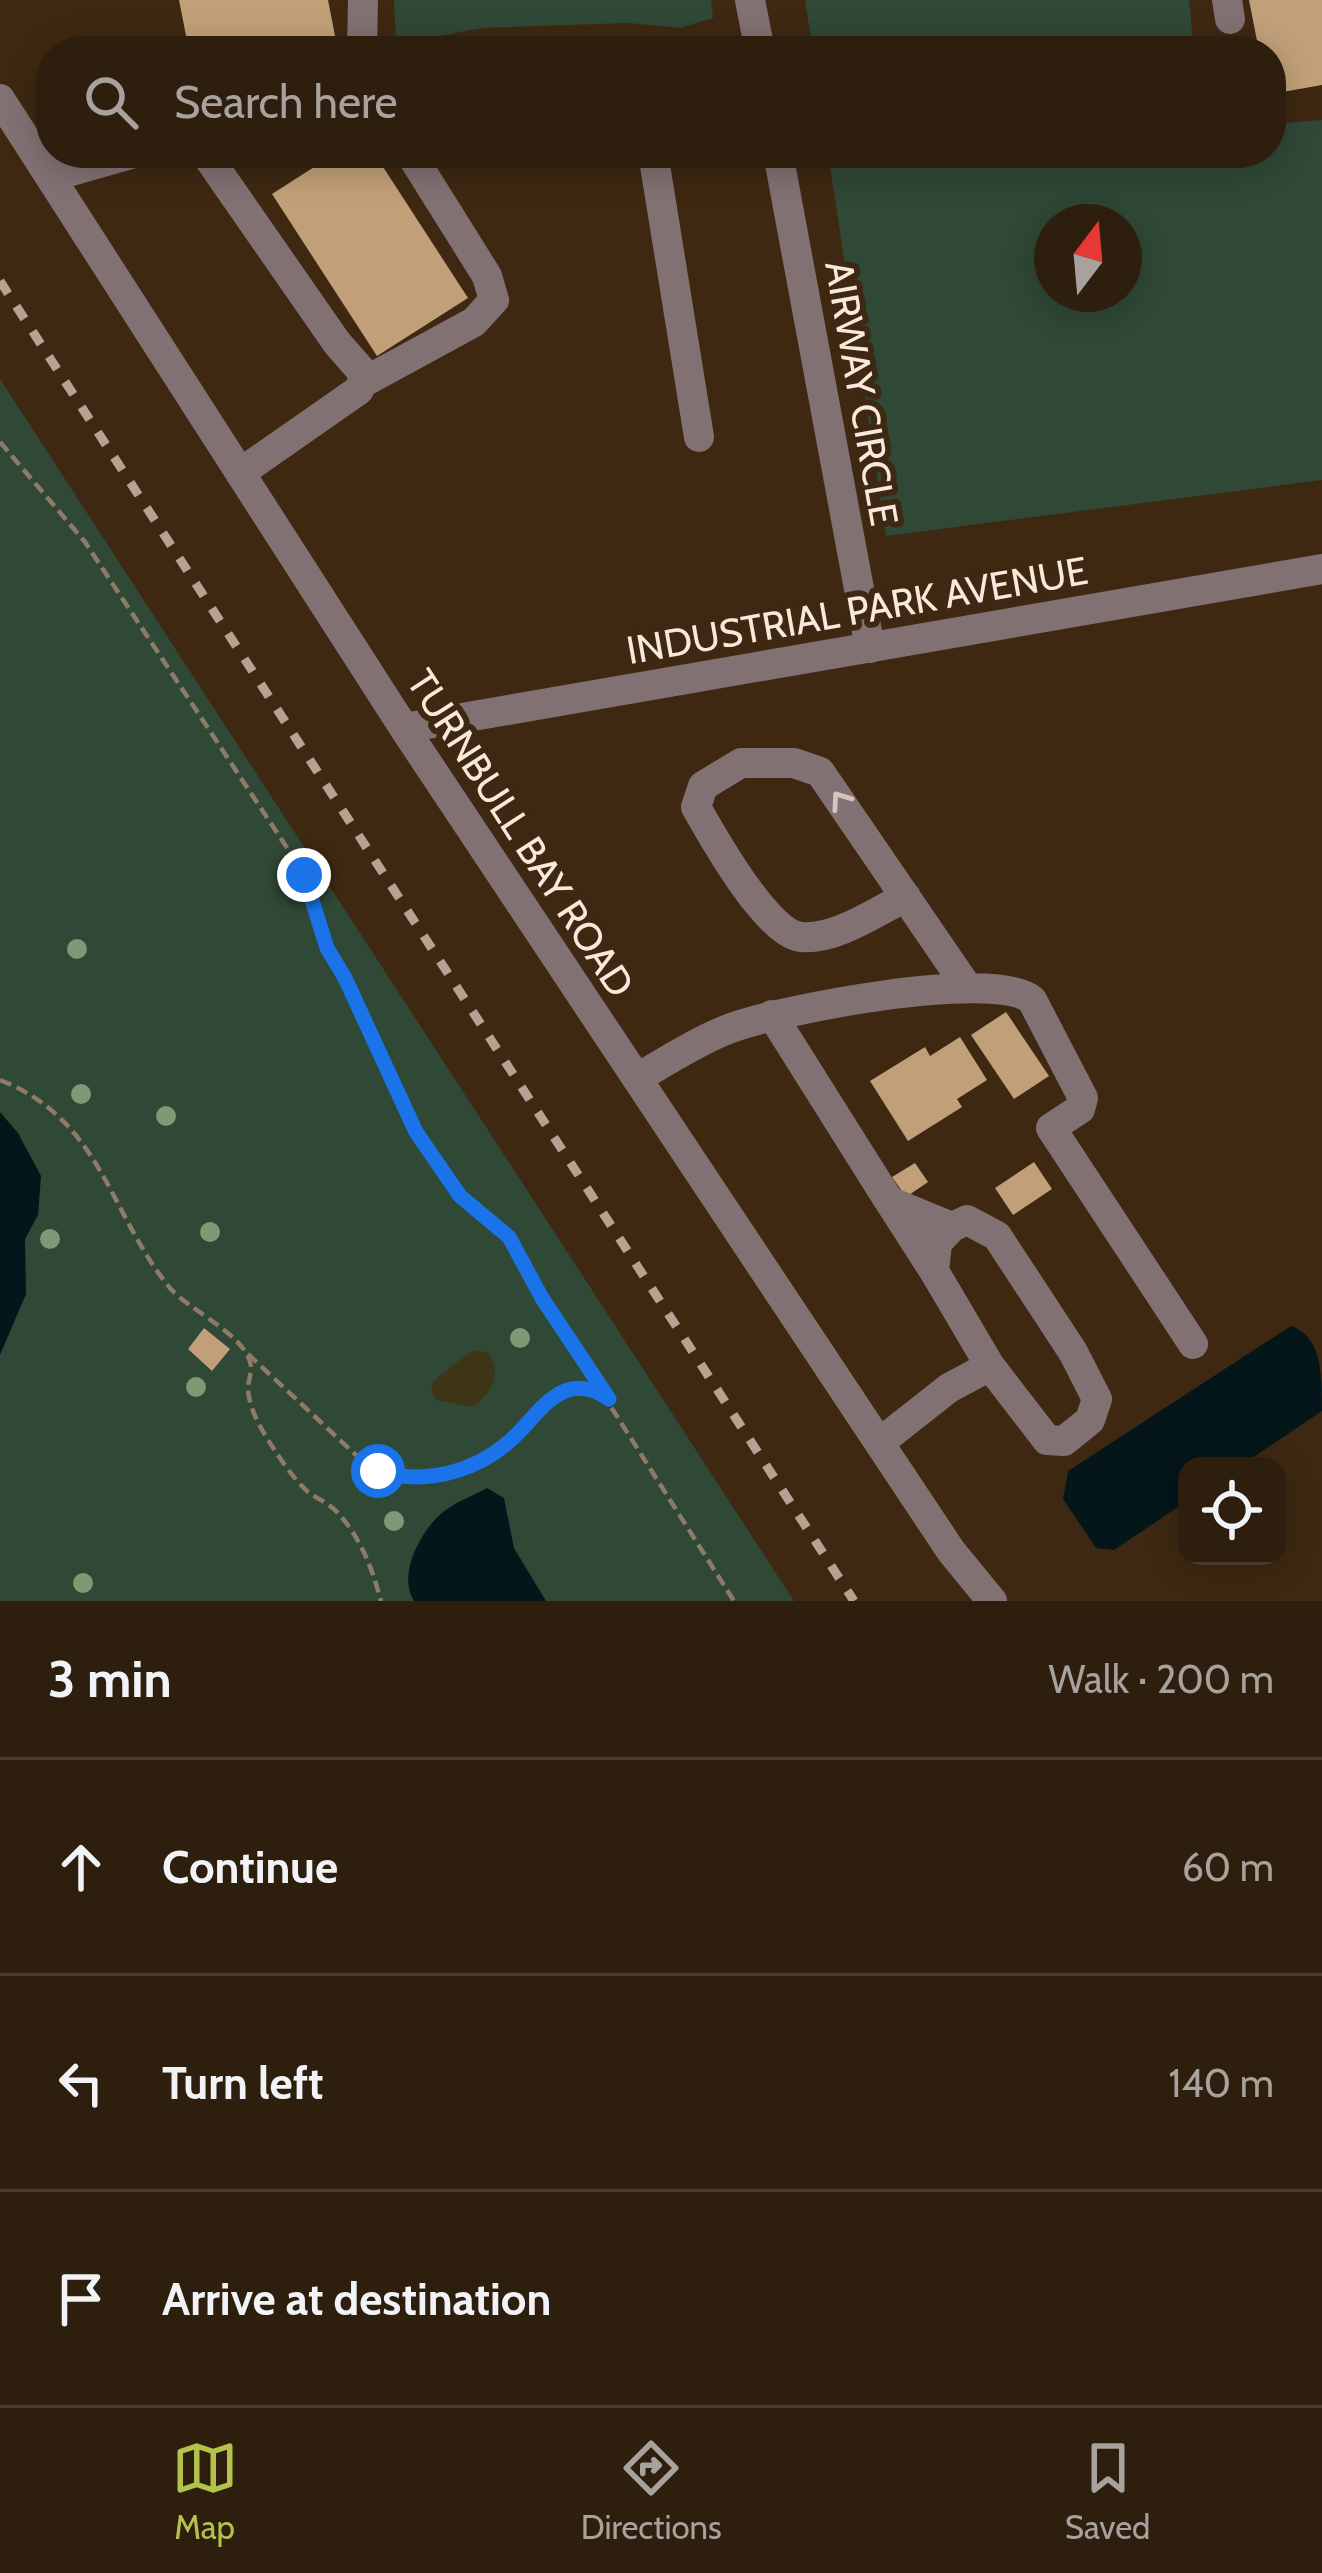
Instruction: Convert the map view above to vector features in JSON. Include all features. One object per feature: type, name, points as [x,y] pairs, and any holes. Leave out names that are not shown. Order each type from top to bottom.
[{"type":"street","points":[[362,36],[363,0]]},
{"type":"street","points":[[750,0],[757,36]]},
{"type":"street","name":"TURNBULL BAY ROAD","points":[[0,99],[36,155]]},
{"type":"street","name":"TURNBULL BAY ROAD","points":[[44,168],[404,728],[951,1551],[992,1601]]},
{"type":"street","points":[[50,177],[82,168]]},
{"type":"street","points":[[215,168],[337,343],[365,375],[359,390],[240,472]]},
{"type":"street","points":[[362,383],[474,322],[494,300],[488,275],[420,168]]},
{"type":"street","points":[[654,168],[699,437]]},
{"type":"street","name":"AIRWAY CIRCLE","points":[[781,168],[870,648]]},
{"type":"street","name":"INDUSTRIAL PARK AVENUE","points":[[404,728],[1322,569]]},
{"type":"street","points":[[906,896],[842,929],[799,937],[775,926],[696,807],[703,786],[741,763],[794,763],[820,772],[906,896],[967,987]]},
{"type":"street","points":[[637,1078],[724,1030],[772,1015],[967,987],[1021,991],[1032,1000],[1082,1098],[1080,1109],[1051,1128],[1193,1344]]},
{"type":"street","points":[[772,1015],[990,1366],[1048,1440],[1064,1441],[1090,1420],[1097,1399],[1073,1352],[997,1236],[967,1220],[952,1227],[937,1243],[934,1271]]},
{"type":"street","points":[[889,1201],[952,1227]]},
{"type":"street","points":[[879,1443],[950,1388],[990,1366]]},
{"type":"path","points":[[0,442],[86,542],[168,674],[304,875],[327,948],[416,1132],[460,1196],[509,1237],[542,1298],[734,1601]]},
{"type":"path","points":[[0,1080],[32,1094],[74,1129],[173,1291],[378,1471],[428,1479],[455,1472],[490,1455],[568,1389],[587,1388],[609,1399]]},
{"type":"path","points":[[240,1346],[250,1362],[248,1390],[254,1414],[269,1442],[296,1480],[334,1507],[346,1523],[373,1569],[381,1601]]},
{"type":"green space","points":[[394,0],[711,0],[713,18],[680,28],[629,23],[396,36]]},
{"type":"green space","points":[[805,0],[1189,0],[1193,36],[811,36]]},
{"type":"green space","points":[[1322,120],[1322,480],[886,536],[830,168],[1286,168],[1286,123]]},
{"type":"green space","points":[[0,379],[794,1601],[0,1601]]},
{"type":"sand","points":[[472,1351],[487,1352],[492,1359],[495,1375],[489,1390],[471,1407],[437,1400],[431,1392],[433,1381]]},
{"type":"shaded area","points":[[0,1112],[18,1133],[41,1176],[38,1215],[25,1239],[26,1294],[0,1355]]},
{"type":"shaded area","points":[[1291,1326],[1309,1338],[1320,1371],[1322,1411],[1253,1457],[1178,1457],[1178,1507],[1114,1550],[1096,1548],[1063,1499],[1068,1471]]},
{"type":"shaded area","points":[[487,1488],[504,1498],[514,1548],[546,1601],[414,1601],[409,1590],[410,1566],[427,1530],[448,1508]]},
{"type":"building","points":[[179,0],[328,0],[335,36],[186,36]]},
{"type":"building","points":[[1249,0],[1322,0],[1322,85],[1286,91],[1286,36],[1256,36]]},
{"type":"building","points":[[313,168],[384,168],[468,298],[377,356],[272,194]]},
{"type":"building","points":[[1006,1012],[1049,1076],[1014,1099],[971,1035]]},
{"type":"building","points":[[960,1037],[987,1080],[957,1099],[962,1107],[908,1141],[870,1081],[925,1047],[930,1056]]},
{"type":"building","points":[[1034,1162],[1052,1189],[1013,1215],[995,1188]]},
{"type":"building","points":[[915,1163],[928,1182],[906,1197],[892,1177]]},
{"type":"building","points":[[204,1328],[230,1349],[212,1371],[188,1349]]},
{"type":"railway","points":[[0,281],[854,1601]]},
{"type":"route","points":[[304,875],[327,948],[416,1132],[460,1196],[509,1237],[542,1298],[609,1399],[587,1388],[568,1389],[506,1444],[455,1472],[428,1479],[378,1471]]}]
